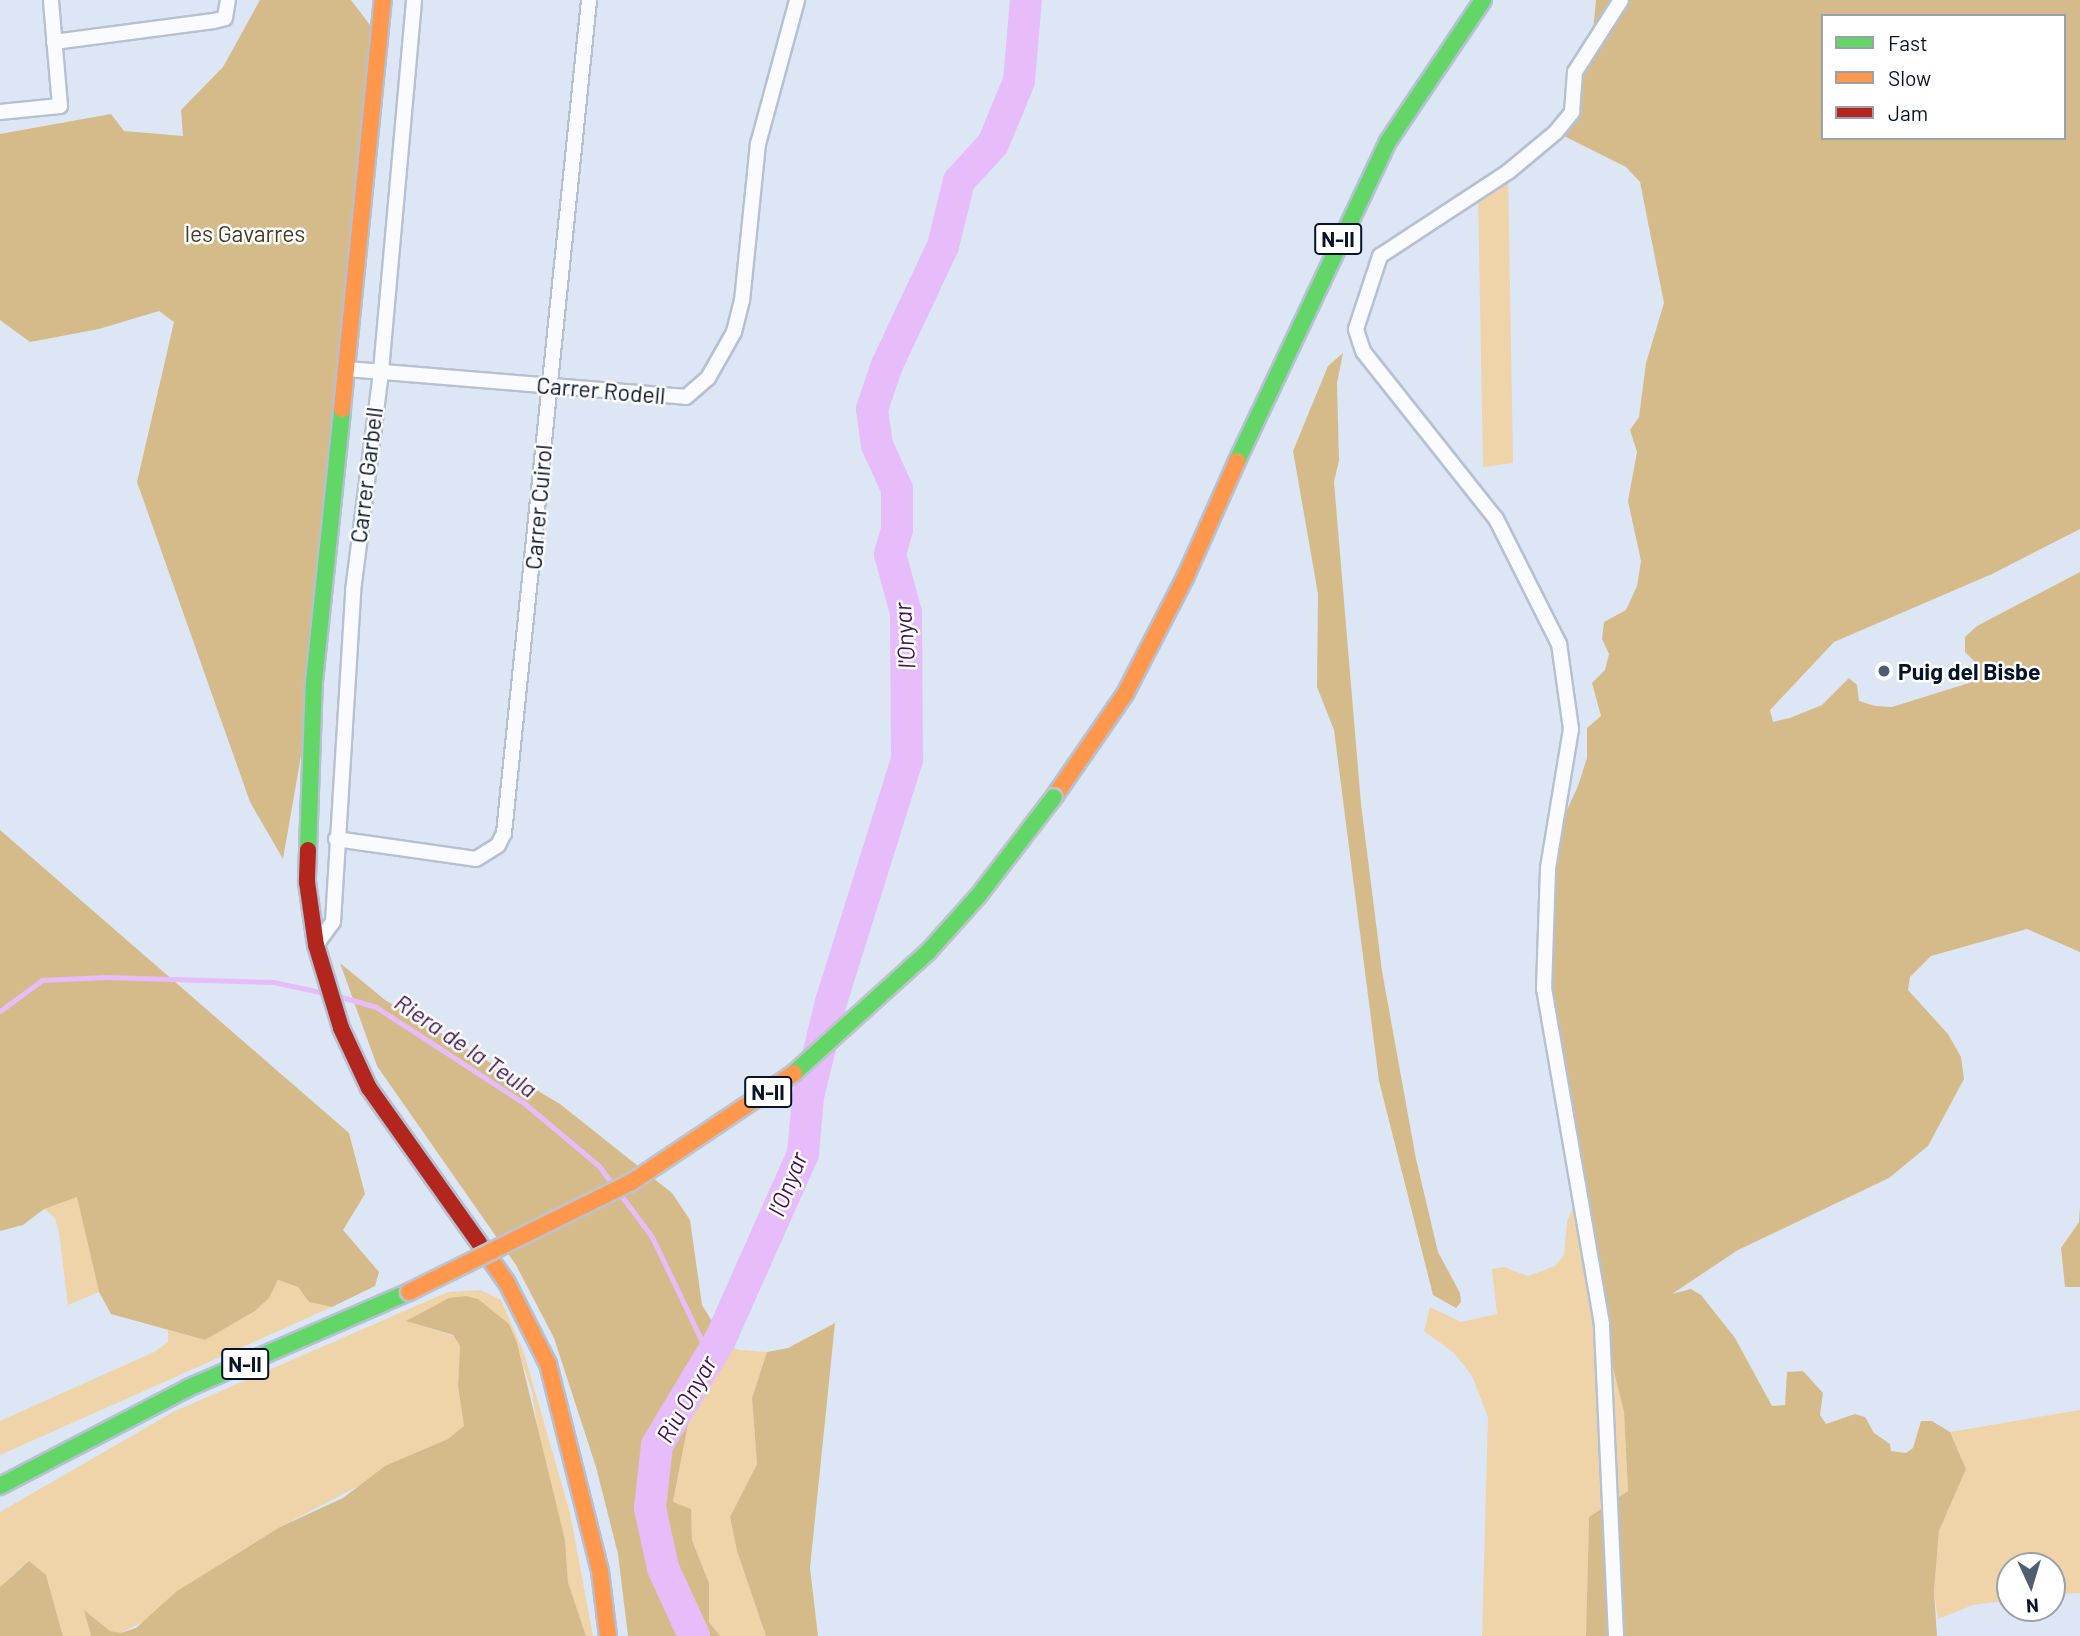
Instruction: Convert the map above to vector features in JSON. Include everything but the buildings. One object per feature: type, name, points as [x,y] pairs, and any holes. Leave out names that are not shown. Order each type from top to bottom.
[{"type":"main road","points":[[383,0],[307,792],[307,882],[316,945],[341,1028],[369,1088],[507,1283],[534,1330],[548,1364],[600,1571],[608,1636]]},
{"type":"main road","name":"N-II","points":[[0,1486],[188,1388],[409,1292],[621,1188],[686,1150],[793,1074],[928,952],[979,895],[1054,797],[1125,694],[1185,578],[1289,343],[1387,143],[1483,0]]},
{"type":"main road","points":[[0,1471],[84,1440]]},
{"type":"main road","points":[[0,1500],[42,1462]]},
{"type":"street","points":[[0,112],[60,106],[51,0]]},
{"type":"street","points":[[54,42],[214,21],[225,18],[228,0]]},
{"type":"street","name":"Carrer Garbell","points":[[316,945],[333,922],[339,862],[336,839],[353,592],[381,371],[414,0]]},
{"type":"street","name":"Carrer Cuirol","points":[[336,839],[476,859],[498,845],[504,834],[589,0]]},
{"type":"street","name":"Carrer Rodell","points":[[347,369],[686,397],[708,378],[734,332],[742,301],[758,144],[797,0]]},
{"type":"street","points":[[1616,1636],[1602,1324],[1544,989],[1548,868],[1570,753],[1569,691],[1559,644],[1496,519],[1363,351],[1356,329],[1380,256],[1508,172],[1564,122],[1572,112],[1575,72],[1620,0]]},
{"type":"shaded area","points":[[1508,172],[1513,463],[1483,467],[1478,191]]},
{"type":"shaded area","points":[[1578,1194],[1602,1324],[1624,1412],[1628,1491],[1589,1517],[1586,1636],[1482,1636],[1488,1417],[1472,1376],[1454,1353],[1424,1331],[1430,1307],[1461,1322],[1497,1314],[1492,1269],[1504,1267],[1528,1276],[1555,1266],[1564,1255],[1567,1222]]},
{"type":"shaded area","points":[[77,1196],[99,1292],[68,1305],[59,1233],[55,1218],[44,1209]]},
{"type":"shaded area","points":[[278,1280],[298,1287],[309,1302],[332,1307],[0,1455],[0,1421],[154,1352],[168,1342],[168,1330],[205,1340],[255,1311],[269,1298]]},
{"type":"shaded area","points":[[481,1290],[501,1300],[524,1353],[570,1513],[593,1636],[586,1636],[568,1582],[565,1540],[542,1459],[532,1392],[509,1324],[449,1298],[407,1321],[453,1336],[460,1346],[458,1386],[464,1426],[448,1439],[280,1527],[177,1591],[148,1619],[121,1633],[110,1631],[85,1611],[91,1636],[63,1636],[46,1575],[21,1567],[0,1587],[0,1512],[175,1411],[448,1292]]},
{"type":"shaded area","points":[[726,1344],[739,1350],[767,1352],[752,1398],[757,1464],[730,1517],[737,1551],[766,1636],[720,1636],[709,1622],[709,1583],[692,1540],[691,1510],[673,1503],[691,1409]]},
{"type":"shaded area","points":[[2080,1410],[2080,1593],[2066,1594],[2066,1552],[1996,1552],[1996,1602],[1973,1605],[1938,1619],[1934,1592],[1939,1531],[1966,1469],[1950,1432]]},
{"type":"green space","name":"les Gavarres","points":[[260,0],[351,0],[379,37],[314,682],[283,859],[250,802],[137,482],[174,322],[159,311],[99,329],[30,342],[0,320],[0,134],[111,114],[124,131],[183,136],[181,110],[223,67]]},
{"type":"green space","points":[[1596,0],[2080,0],[2080,529],[1992,574],[1834,642],[1770,710],[1773,722],[1790,718],[1822,705],[1849,678],[1857,685],[1859,701],[1892,707],[1972,682],[1975,662],[1965,652],[1965,637],[1977,626],[2080,572],[2080,952],[2027,929],[1931,956],[1910,977],[1908,990],[1948,1034],[1961,1057],[1964,1079],[1928,1146],[1889,1178],[1738,1250],[1672,1294],[1691,1289],[1701,1295],[1735,1338],[1772,1406],[1785,1405],[1787,1372],[1803,1371],[1823,1393],[1820,1415],[1826,1424],[1855,1414],[1865,1417],[1874,1433],[1890,1444],[1891,1451],[1906,1453],[1913,1448],[1921,1421],[1932,1421],[1950,1432],[1966,1469],[1939,1531],[1934,1591],[1937,1636],[1586,1636],[1589,1517],[1628,1491],[1624,1412],[1602,1324],[1548,1034],[1554,838],[1578,786],[1587,758],[1587,728],[1601,716],[1592,683],[1605,670],[1609,654],[1602,639],[1604,622],[1626,610],[1637,586],[1641,561],[1628,501],[1637,452],[1630,430],[1639,417],[1646,363],[1664,303],[1640,182],[1626,167],[1556,132],[1574,97],[1592,42]]},
{"type":"green space","points":[[1343,353],[1337,383],[1339,460],[1334,482],[1361,804],[1382,971],[1416,1159],[1438,1252],[1460,1293],[1461,1302],[1456,1308],[1433,1295],[1379,1081],[1334,730],[1317,687],[1318,594],[1293,451],[1328,366]]},
{"type":"green space","points":[[0,830],[349,1133],[365,1194],[343,1230],[379,1272],[375,1286],[332,1307],[309,1302],[298,1287],[278,1280],[269,1298],[255,1311],[205,1340],[111,1314],[99,1292],[77,1197],[44,1209],[23,1225],[0,1231]]},
{"type":"green space","points":[[340,963],[385,1000],[560,1104],[672,1193],[690,1220],[702,1305],[726,1344],[691,1409],[673,1502],[691,1509],[692,1540],[709,1583],[709,1622],[720,1636],[628,1636],[618,1554],[596,1467],[554,1338],[516,1265],[377,1066]]},
{"type":"green space","points":[[2080,1206],[2080,1287],[2065,1287],[2061,1248],[2079,1222]]},
{"type":"green space","points":[[466,1296],[478,1299],[509,1324],[517,1343],[565,1540],[568,1582],[586,1636],[91,1636],[84,1610],[110,1631],[121,1633],[136,1628],[177,1591],[280,1527],[343,1498],[385,1466],[448,1439],[464,1426],[458,1386],[460,1346],[453,1335],[406,1321],[449,1298]]},
{"type":"green space","points":[[835,1323],[810,1568],[818,1636],[766,1636],[737,1551],[730,1517],[757,1464],[752,1398],[767,1352],[788,1348]]},
{"type":"green space","points":[[29,1561],[46,1575],[63,1636],[0,1636],[0,1587]]},
{"type":"waterway","name":"l'Onyar","points":[[694,1636],[663,1568],[650,1508],[657,1445],[720,1340],[803,1154],[808,1097],[831,1002],[907,759],[906,613],[890,554],[897,529],[897,489],[877,445],[872,409],[887,365],[943,246],[959,181],[993,144],[1019,81],[1026,0]]},
{"type":"waterway","name":"Riera de la Teula","points":[[0,1011],[42,980],[105,977],[273,982],[325,993]]},
{"type":"waterway","name":"Riera de la Teula","points":[[338,996],[376,1007],[524,1103],[599,1166],[612,1184]]},
{"type":"waterway","name":"Riera de la Teula","points":[[620,1194],[652,1237],[710,1358]]},
{"type":"traffic: fast","points":[[1237,461],[1387,143],[1483,0]]},
{"type":"traffic: fast","points":[[308,850],[314,682],[342,409]]},
{"type":"traffic: fast","points":[[794,1073],[928,952],[979,895],[1054,797]]},
{"type":"traffic: fast","points":[[0,1486],[188,1388],[409,1292]]},
{"type":"traffic: slow","points":[[342,409],[383,0]]},
{"type":"traffic: slow","points":[[1054,797],[1125,694],[1185,578],[1237,461]]},
{"type":"traffic: slow","points":[[409,1292],[632,1182],[794,1073]]},
{"type":"traffic: slow","points":[[479,1243],[507,1283],[548,1364],[600,1571],[608,1636]]},
{"type":"traffic: jam","points":[[308,850],[307,882],[316,945],[341,1028],[369,1088],[479,1243]]},
{"type":"place","name":"Puig del Bisbe","points":[[1884,671]]},
{"type":"water label","name":"Riu Onyar","points":[[686,1399]]}]
